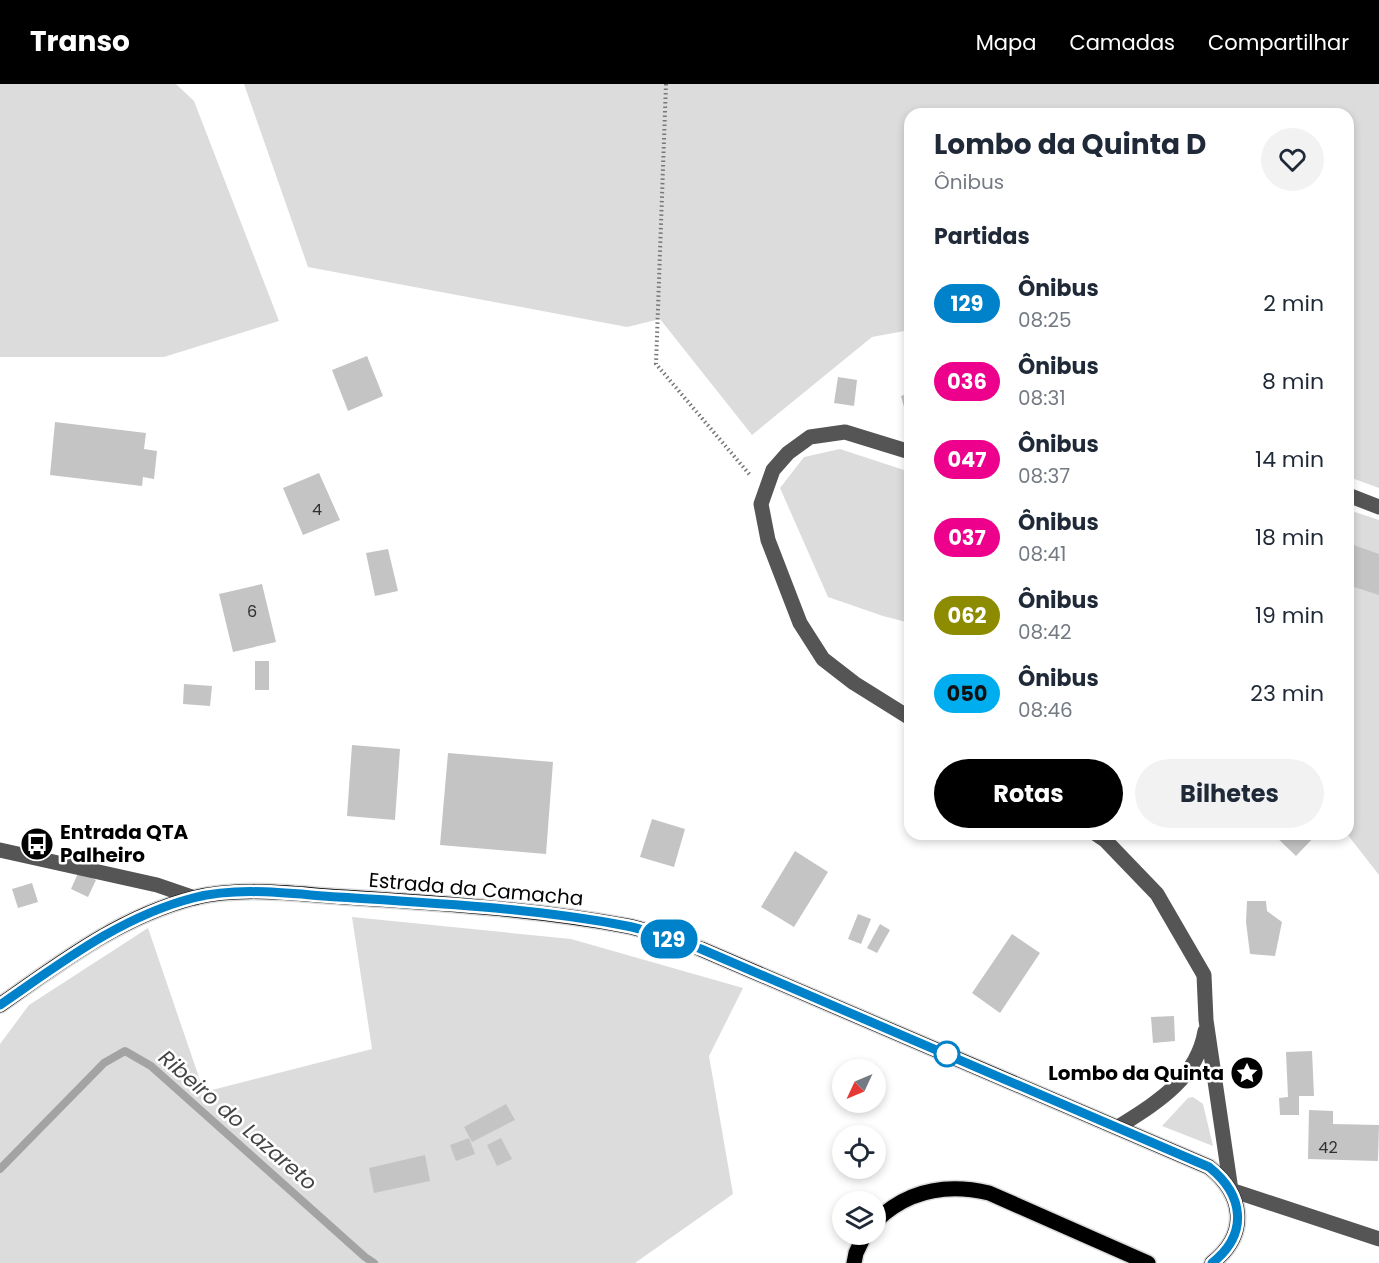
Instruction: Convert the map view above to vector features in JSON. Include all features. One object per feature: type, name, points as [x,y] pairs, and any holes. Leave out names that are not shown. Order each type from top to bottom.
[{"type":"main road","name":"Estrada da Camacha","points":[[0,1005],[122,924],[195,898],[228,893],[362,898],[541,913],[630,926],[701,949],[1209,1167],[1221,1177],[1231,1191]]},
{"type":"main road","points":[[886,1212],[910,1196],[940,1189],[970,1189],[989,1193],[1148,1263]]},
{"type":"main road","points":[[1212,1263],[1232,1244],[1236,1231],[1238,1211],[1231,1191]]},
{"type":"main road","points":[[854,1263],[860,1245]]},
{"type":"street","points":[[904,450],[845,432],[810,437],[788,453],[773,470],[761,504],[768,540],[800,623],[823,659],[854,683],[904,714]]},
{"type":"street","points":[[1354,497],[1379,507]]},
{"type":"street","points":[[1105,840],[1157,894],[1204,975],[1206,1020],[1231,1191],[1379,1239]]},
{"type":"street","points":[[0,850],[157,885],[195,898]]},
{"type":"street","points":[[1118,1127],[1155,1104],[1178,1085],[1198,1054],[1206,1020]]},
{"type":"path","points":[[666,84],[656,364],[765,492]]},
{"type":"shaded area","points":[[0,84],[176,84],[194,101],[279,321],[164,357],[0,357]]},
{"type":"shaded area","points":[[244,84],[1379,84],[1379,488],[1354,479],[1354,108],[904,108],[904,331],[872,337],[752,435],[660,319],[627,327],[308,267]]},
{"type":"shaded area","points":[[840,449],[904,470],[904,621],[828,597],[780,488],[804,457]]},
{"type":"shaded area","points":[[1354,512],[1379,520],[1379,875],[1352,840],[1354,840]]},
{"type":"shaded area","points":[[352,917],[571,939],[743,988],[709,1056],[733,1194],[635,1263],[0,1263],[0,1044],[29,1005],[148,928],[204,1092],[372,1049]]},
{"type":"shaded area","points":[[1193,1097],[1203,1104],[1213,1146],[1162,1126],[1188,1098]]},
{"type":"building","points":[[367,356],[383,396],[348,411],[332,370]]},
{"type":"building","points":[[838,377],[857,380],[854,406],[834,403]]},
{"type":"building","points":[[55,422],[146,433],[144,449],[157,451],[154,479],[143,477],[142,486],[50,475]]},
{"type":"building","points":[[319,473],[340,520],[303,535],[283,488]]},
{"type":"building","points":[[1354,545],[1379,554],[1379,595],[1354,587]]},
{"type":"building","points":[[388,549],[398,591],[375,596],[366,553]]},
{"type":"building","points":[[262,584],[276,642],[233,652],[219,594]]},
{"type":"building","points":[[255,661],[269,661],[269,690],[255,690]]},
{"type":"building","points":[[184,684],[212,686],[210,706],[183,704]]},
{"type":"building","points":[[352,745],[400,749],[395,820],[347,816]]},
{"type":"building","points":[[448,753],[553,762],[546,854],[440,845]]},
{"type":"building","points":[[652,819],[685,829],[674,867],[640,857]]},
{"type":"building","points":[[1279,840],[1311,840],[1296,856]]},
{"type":"building","points":[[795,851],[828,872],[794,927],[761,907]]},
{"type":"building","points":[[79,871],[96,880],[88,897],[71,889]]},
{"type":"building","points":[[32,883],[38,902],[18,908],[12,889]]},
{"type":"building","points":[[1247,901],[1266,901],[1267,911],[1282,922],[1275,956],[1250,954],[1246,922]]},
{"type":"building","points":[[858,914],[871,919],[861,944],[848,939]]},
{"type":"building","points":[[880,924],[890,930],[877,953],[867,948]]},
{"type":"building","points":[[1012,934],[1040,953],[1000,1013],[972,993]]},
{"type":"building","points":[[1174,1016],[1175,1041],[1153,1043],[1151,1017]]},
{"type":"building","points":[[1312,1051],[1314,1096],[1299,1096],[1299,1115],[1280,1115],[1279,1098],[1288,1097],[1286,1052]]},
{"type":"building","points":[[506,1104],[515,1120],[472,1142],[464,1127]]},
{"type":"building","points":[[1309,1110],[1333,1111],[1333,1124],[1379,1125],[1378,1161],[1308,1159]]},
{"type":"building","points":[[469,1138],[475,1154],[456,1161],[450,1145]]},
{"type":"building","points":[[501,1138],[512,1159],[497,1166],[487,1145]]},
{"type":"building","points":[[425,1155],[430,1181],[374,1193],[369,1168]]},
{"type":"waterway","name":"Ribeiro do Lazareto","points":[[0,1169],[104,1063],[125,1051],[151,1066],[374,1263]]},
{"type":"bus line","name":"129","points":[[0,1005],[122,924],[195,898],[228,893],[362,898],[541,913],[630,926],[701,949],[1209,1167],[1221,1177],[1231,1191],[1238,1211],[1232,1244],[1212,1263]]},
{"type":"place","name":"Entrada QTA Palheiro","points":[[37,844]]},
{"type":"place","name":"Lombo da Quinta","points":[[1247,1073]]}]
